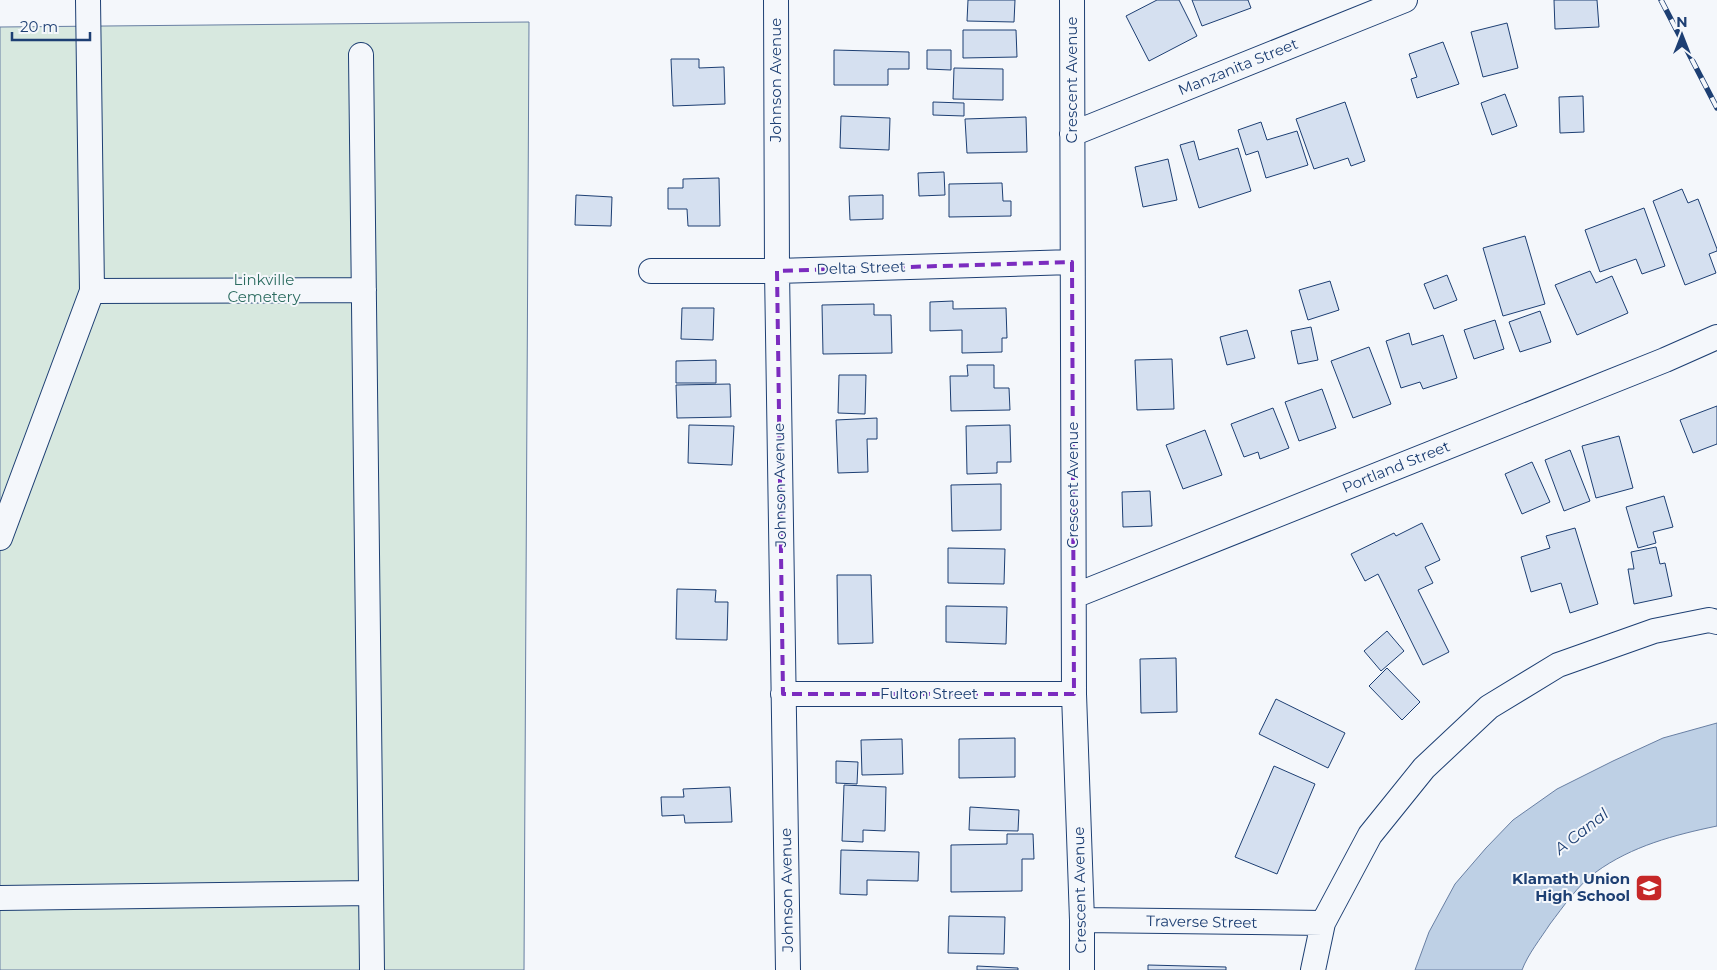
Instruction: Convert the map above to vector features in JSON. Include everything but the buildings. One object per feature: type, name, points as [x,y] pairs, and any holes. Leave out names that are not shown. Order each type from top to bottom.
[{"type":"street","points":[[0,538],[92,292],[88,0]]},
{"type":"street","name":"Johnson Avenue","points":[[776,0],[777,271],[788,970]]},
{"type":"street","name":"Crescent Avenue","points":[[1072,0],[1074,694],[1082,970]]},
{"type":"street","name":"Manzanita Street","points":[[1072,134],[1405,0]]},
{"type":"street","points":[[361,55],[372,970]]},
{"type":"street","name":"Delta Street","points":[[651,271],[777,271],[1072,262]]},
{"type":"street","points":[[92,292],[364,290]]},
{"type":"street","name":"Portland Street","points":[[1074,596],[1665,360],[1717,337]]},
{"type":"street","points":[[1313,970],[1322,924],[1370,835],[1424,768],[1488,708],[1558,665],[1654,631],[1709,620],[1717,622]]},
{"type":"street","name":"Fulton Street","points":[[783,694],[1074,694]]},
{"type":"street","points":[[0,898],[371,893]]},
{"type":"street","name":"Traverse Street","points":[[1082,920],[1322,924]]},
{"type":"highlighted area","points":[[1072,262],[1074,694],[783,694],[777,271]]},
{"type":"green space","name":"Linkville Cemetery","points":[[529,22],[524,970],[0,970],[0,27]]},
{"type":"water","name":"A Canal","points":[[1717,723],[1717,826],[1685,833],[1639,848],[1610,863],[1589,877],[1550,924],[1522,970],[1415,970],[1429,932],[1455,884],[1513,820],[1557,789],[1613,761],[1663,738]]},
{"type":"railway","points":[[1661,0],[1717,108]]},
{"type":"place","name":"Klamath Union High School","points":[[1649,888]]}]
